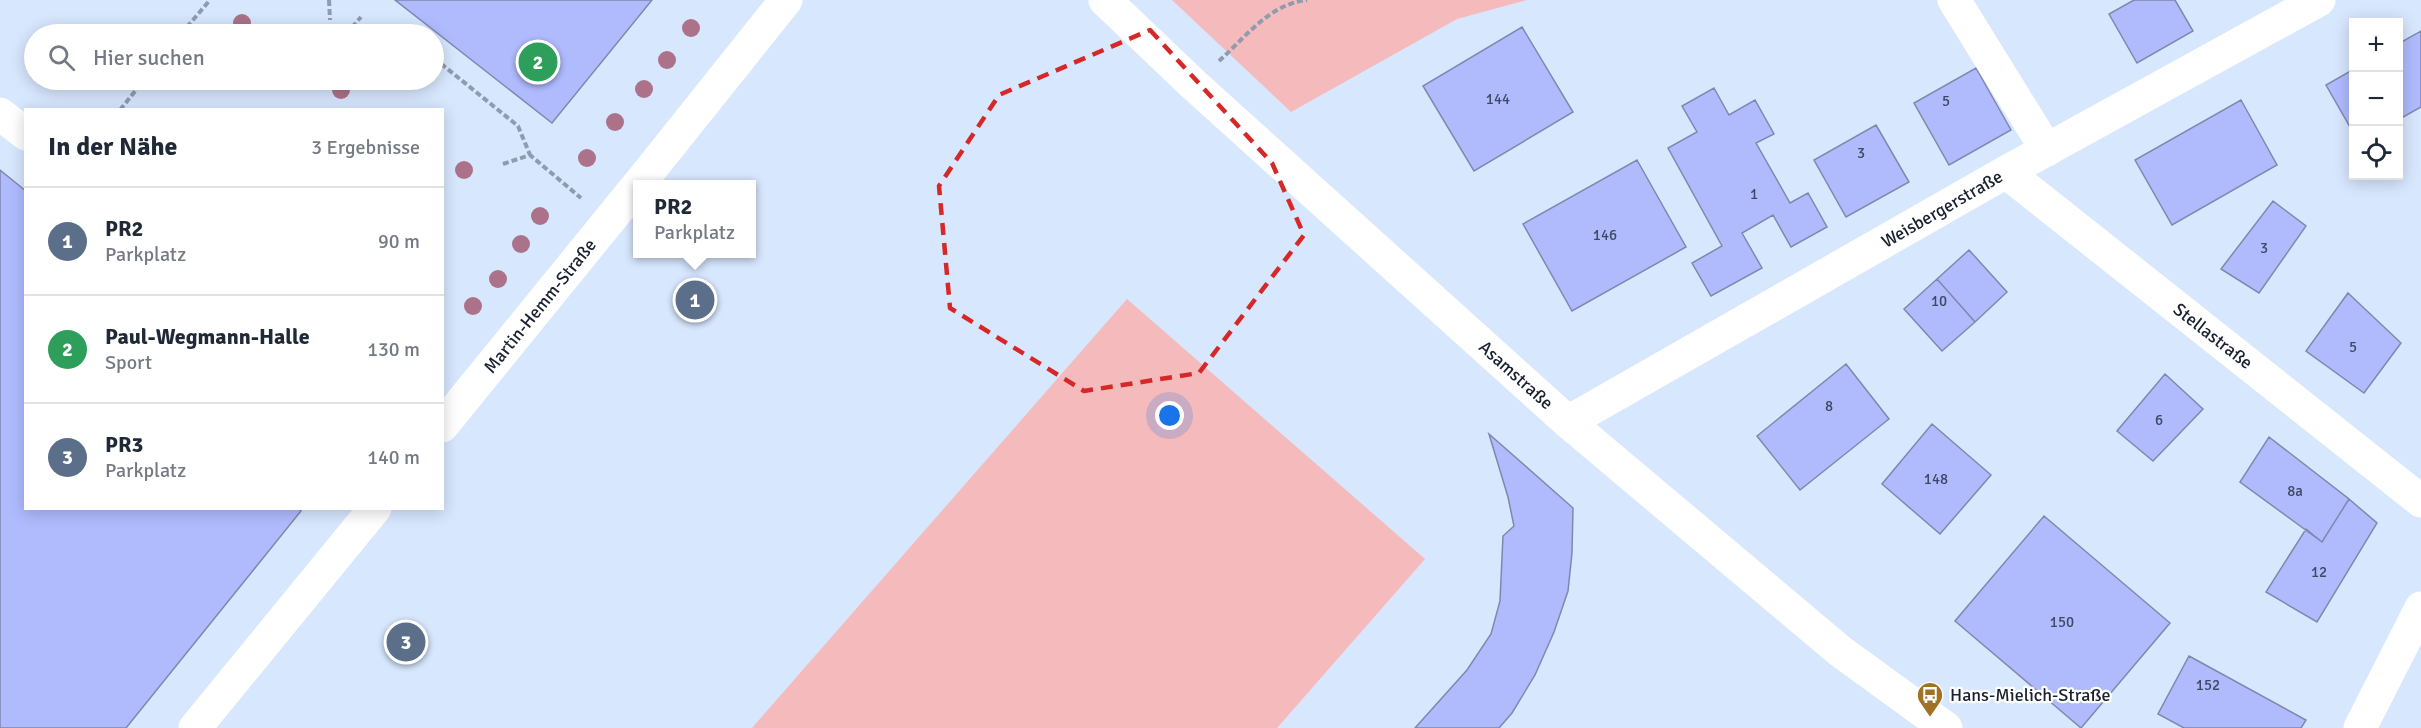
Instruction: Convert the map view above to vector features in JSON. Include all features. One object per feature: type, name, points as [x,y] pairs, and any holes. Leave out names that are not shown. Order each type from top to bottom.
[{"type":"street","name":"Martin-Hemm-Straße","points":[[642,180],[786,0]]},
{"type":"street","name":"Asamstraße","points":[[1104,0],[1193,84],[1568,422],[1840,651],[1946,728]]},
{"type":"street","points":[[1954,0],[2047,150]]},
{"type":"street","name":"Weisbergerstraße","points":[[1568,422],[2006,172],[2319,0]]},
{"type":"street","points":[[0,114],[24,132]]},
{"type":"street","name":"Stellastraße","points":[[2006,172],[2421,501]]},
{"type":"street","name":"Martin-Hemm-Straße","points":[[444,424],[633,191]]},
{"type":"street","points":[[195,728],[373,510]]},
{"type":"street","points":[[2360,728],[2421,608]]},
{"type":"path","points":[[190,24],[210,0]]},
{"type":"path","points":[[329,0],[330,21]]},
{"type":"path","points":[[1193,84],[1240,43],[1265,16],[1297,1],[1307,0]]},
{"type":"path","points":[[355,24],[361,17]]},
{"type":"path","points":[[444,66],[518,126],[530,155],[609,221]]},
{"type":"path","points":[[122,108],[136,90]]},
{"type":"path","points":[[503,164],[530,155]]},
{"type":"highlighted area","points":[[1150,30],[1272,163],[1304,235],[1199,373],[1084,391],[950,308],[939,186],[999,95]]},
{"type":"shaded area","points":[[1172,0],[1527,0],[1457,19],[1291,112]]},
{"type":"shaded area","points":[[1127,299],[1425,559],[1277,728],[752,728]]},
{"type":"building","points":[[395,0],[652,0],[552,123],[444,38],[444,24],[426,24]]},
{"type":"building","points":[[2134,0],[2175,0],[2193,31],[2137,63],[2109,14]]},
{"type":"building","points":[[1522,27],[1573,112],[1474,171],[1423,86]]},
{"type":"building","points":[[2421,31],[2421,107],[2403,117],[2403,72],[2403,41]]},
{"type":"building","points":[[1976,68],[2011,130],[1949,165],[1914,103]]},
{"type":"building","points":[[2349,72],[2349,125],[2326,85]]},
{"type":"building","points":[[1714,88],[1729,115],[1755,100],[1774,134],[1756,143],[1790,203],[1808,193],[1827,227],[1791,247],[1773,215],[1742,233],[1762,268],[1711,296],[1692,263],[1722,246],[1668,148],[1697,132],[1682,106]]},
{"type":"building","points":[[2241,100],[2277,165],[2172,225],[2135,160]]},
{"type":"building","points":[[1876,125],[1909,182],[1846,217],[1814,160]]},
{"type":"building","points":[[1637,160],[1686,247],[1572,311],[1523,224]]},
{"type":"building","points":[[0,170],[24,189],[24,510],[301,511],[126,728],[0,728]]},
{"type":"building","points":[[2273,201],[2306,226],[2259,293],[2221,269]]},
{"type":"building","points":[[1969,250],[2007,292],[1975,322],[1937,279]]},
{"type":"building","points":[[1937,279],[1975,322],[1942,351],[1904,309]]},
{"type":"building","points":[[2348,293],[2401,343],[2364,393],[2306,351]]},
{"type":"building","points":[[1846,364],[1889,419],[1800,490],[1757,436]]},
{"type":"building","points":[[2165,374],[2203,409],[2153,461],[2117,431]]},
{"type":"building","points":[[1932,424],[1991,475],[1940,534],[1882,484]]},
{"type":"building","points":[[1489,434],[1573,508],[1568,591],[1554,632],[1535,675],[1512,713],[1499,728],[1415,728],[1467,670],[1491,634],[1500,601],[1503,536],[1514,526],[1508,497]]},
{"type":"building","points":[[2269,437],[2349,499],[2322,542],[2240,482]]},
{"type":"building","points":[[2349,499],[2377,523],[2317,622],[2266,592],[2306,529],[2322,542]]},
{"type":"building","points":[[2044,516],[2170,623],[2081,728],[1955,621]]},
{"type":"building","points":[[2189,656],[2306,720],[2301,728],[2184,728],[2158,714]]},
{"type":"place","name":"Paul-Wegmann-Halle","points":[[538,62]]},
{"type":"place","name":"PR2","points":[[695,300]]},
{"type":"place","name":"PR3","points":[[406,642]]},
{"type":"place","name":"Hans-Mielich-Straße","points":[[1930,718]]}]
